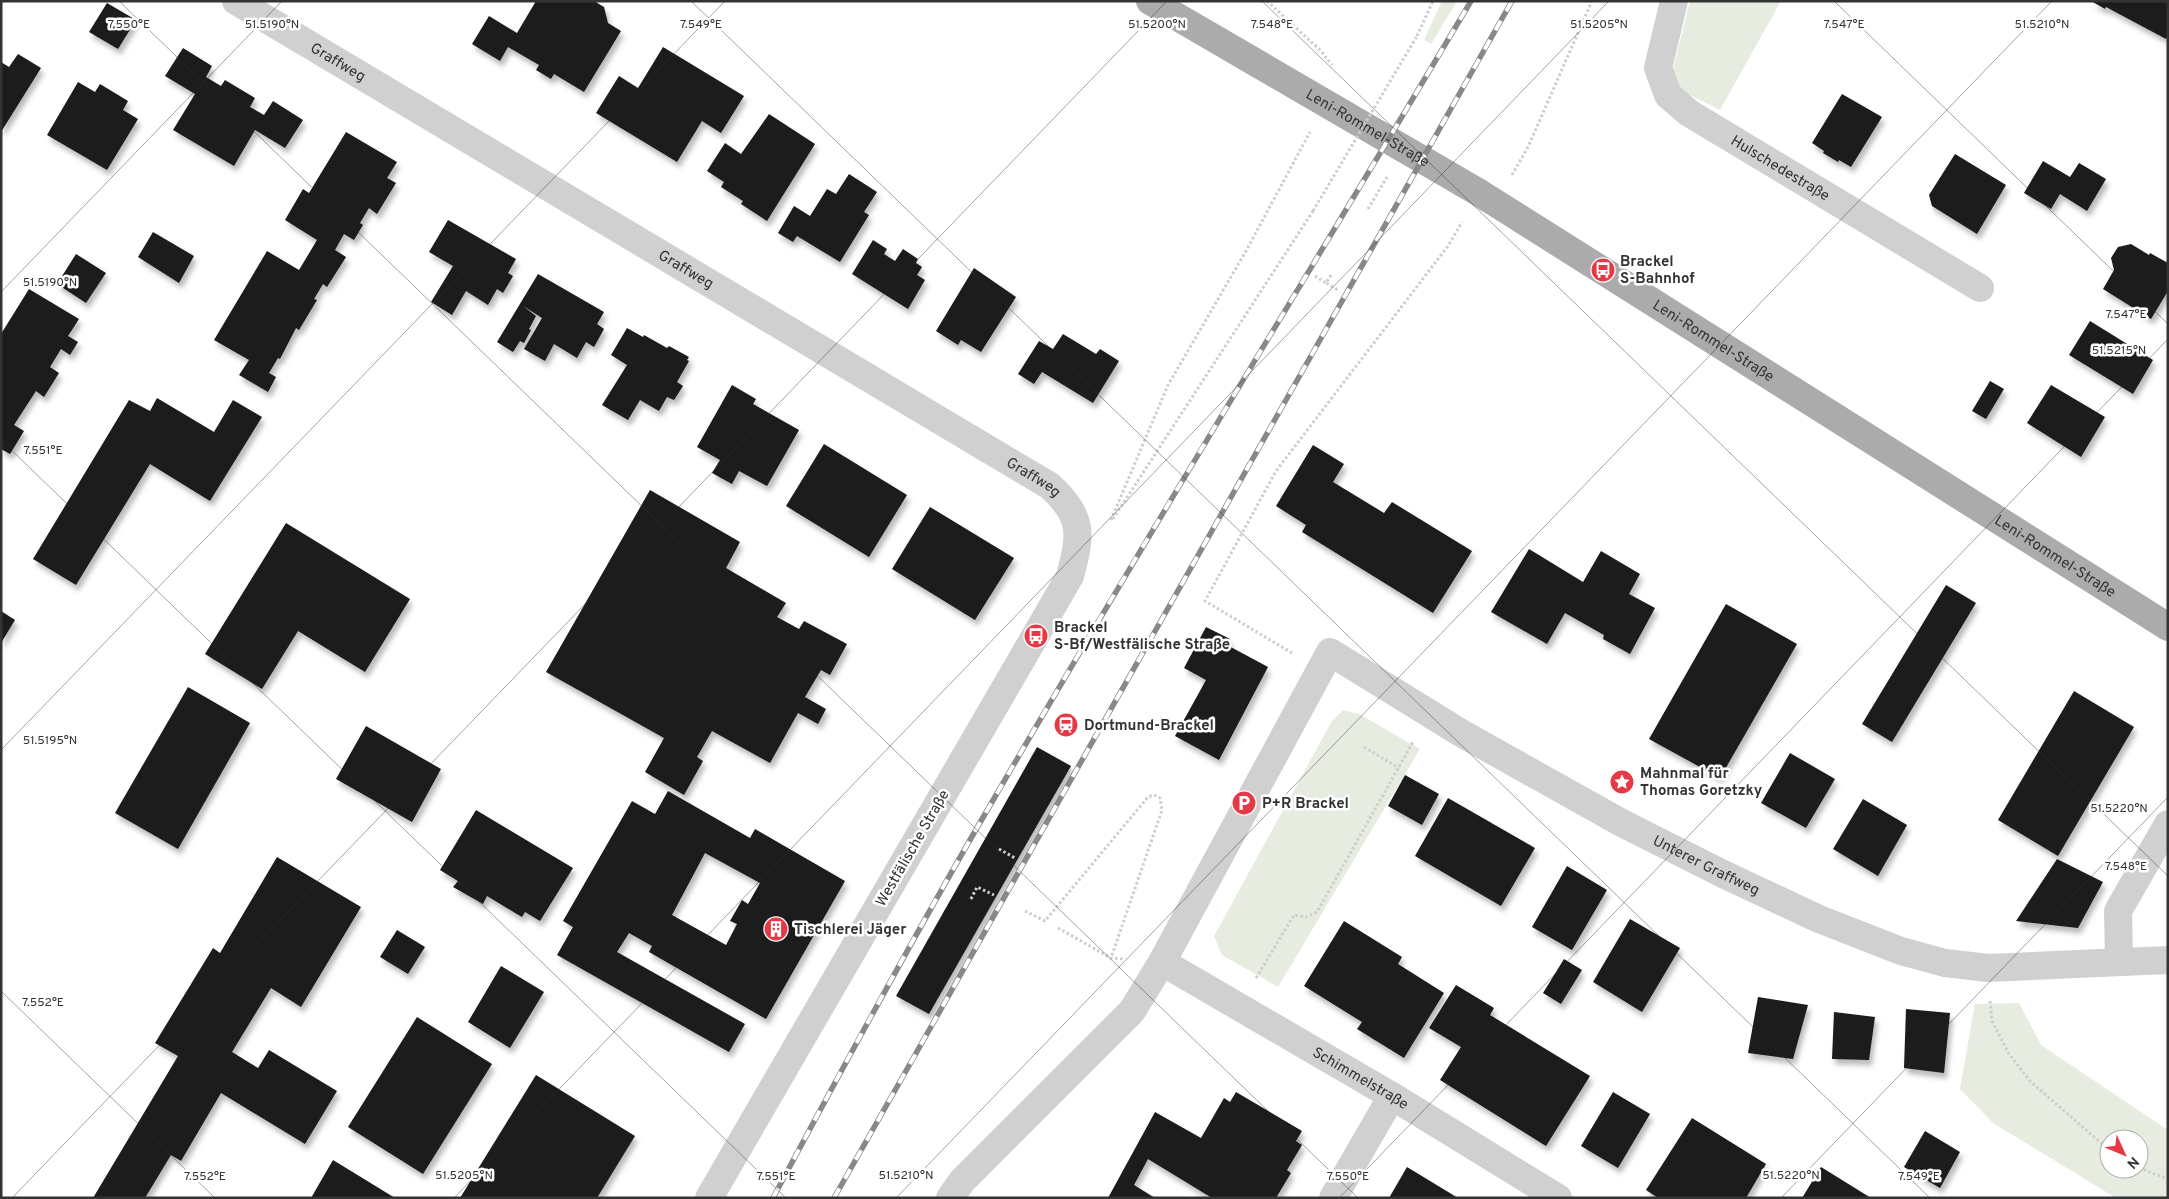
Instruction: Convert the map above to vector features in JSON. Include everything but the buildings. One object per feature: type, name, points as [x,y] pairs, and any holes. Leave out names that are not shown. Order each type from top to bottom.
[{"type":"main road","name":"Leni-Rommel-Straße","points":[[1150,1],[1486,197],[2168,627]]},
{"type":"street","name":"Graffweg","points":[[236,1],[1050,486],[1066,501],[1077,522],[1078,548],[1070,576]]},
{"type":"street","name":"Hulschedestraße","points":[[1674,1],[1658,68],[1668,95],[1689,113],[1980,288]]},
{"type":"street","name":"Westfälische Straße","points":[[709,1198],[1070,576]]},
{"type":"street","points":[[950,1198],[962,1181],[1132,1011],[1162,962],[1325,661]]},
{"type":"street","name":"Unterer Graffweg","points":[[1325,661],[1462,732],[1620,822],[1721,873],[1819,919],[1901,951],[1945,963],[1988,968],[2168,960]]},
{"type":"street","points":[[2119,961],[2118,911],[2168,824]]},
{"type":"street","name":"Schimmelstraße","points":[[1162,962],[1392,1096],[1558,1198]]},
{"type":"street","points":[[1333,1198],[1392,1096]]},
{"type":"path","points":[[1267,1],[1320,50],[1337,72]]},
{"type":"path","points":[[1310,131],[1246,252],[1168,385],[1109,525],[1313,211],[1417,36],[1433,1]]},
{"type":"path","points":[[1511,178],[1528,147],[1592,1]]},
{"type":"path","points":[[1325,661],[1205,601],[1276,471],[1448,246],[1463,221]]},
{"type":"path","points":[[1326,283],[1331,275]]},
{"type":"path","points":[[1315,276],[1338,290]]},
{"type":"path","points":[[1255,982],[1294,915],[1306,917],[1317,912],[1412,744]]},
{"type":"path","points":[[1364,747],[1399,768]]},
{"type":"path","points":[[1025,911],[1046,921],[1148,797],[1154,795],[1160,798],[1162,810],[1111,958],[1058,928]]},
{"type":"path","points":[[999,849],[1015,858]]},
{"type":"path","points":[[971,899],[977,886],[994,896]]},
{"type":"path","points":[[1988,968],[1992,1021],[2008,1054],[2030,1081],[2099,1141]]},
{"type":"path","points":[[2149,1172],[2168,1179]]},
{"type":"shaded area","points":[[1442,1],[1457,1],[1431,44],[1424,40]]},
{"type":"shaded area","points":[[1690,1],[1781,1],[1720,110],[1680,90],[1672,73]]},
{"type":"shaded area","points":[[1343,710],[1359,714],[1420,749],[1278,987],[1222,955],[1214,936],[1332,721]]},
{"type":"shaded area","points":[[2019,1003],[2041,1045],[2168,1130],[2168,1198],[2116,1198],[1993,1123],[1960,1089],[1975,1004]]},
{"type":"railway","points":[[773,1198],[881,999],[992,802],[1110,601],[1471,1]]},
{"type":"railway","points":[[834,1198],[1512,1]]},
{"type":"place","name":"Brackel S-Bahnhof","points":[[1603,270]]},
{"type":"place","name":"Brackel S-Bf/Westfälische Straße","points":[[1036,636]]},
{"type":"place","name":"Dortmund-Brackel","points":[[1066,725]]},
{"type":"place","name":"Mahnmal für Thomas Goretzky","points":[[1622,782]]},
{"type":"place","name":"P+R Brackel","points":[[1244,803]]},
{"type":"place","name":"Tischlerei Jäger","points":[[776,929]]}]
